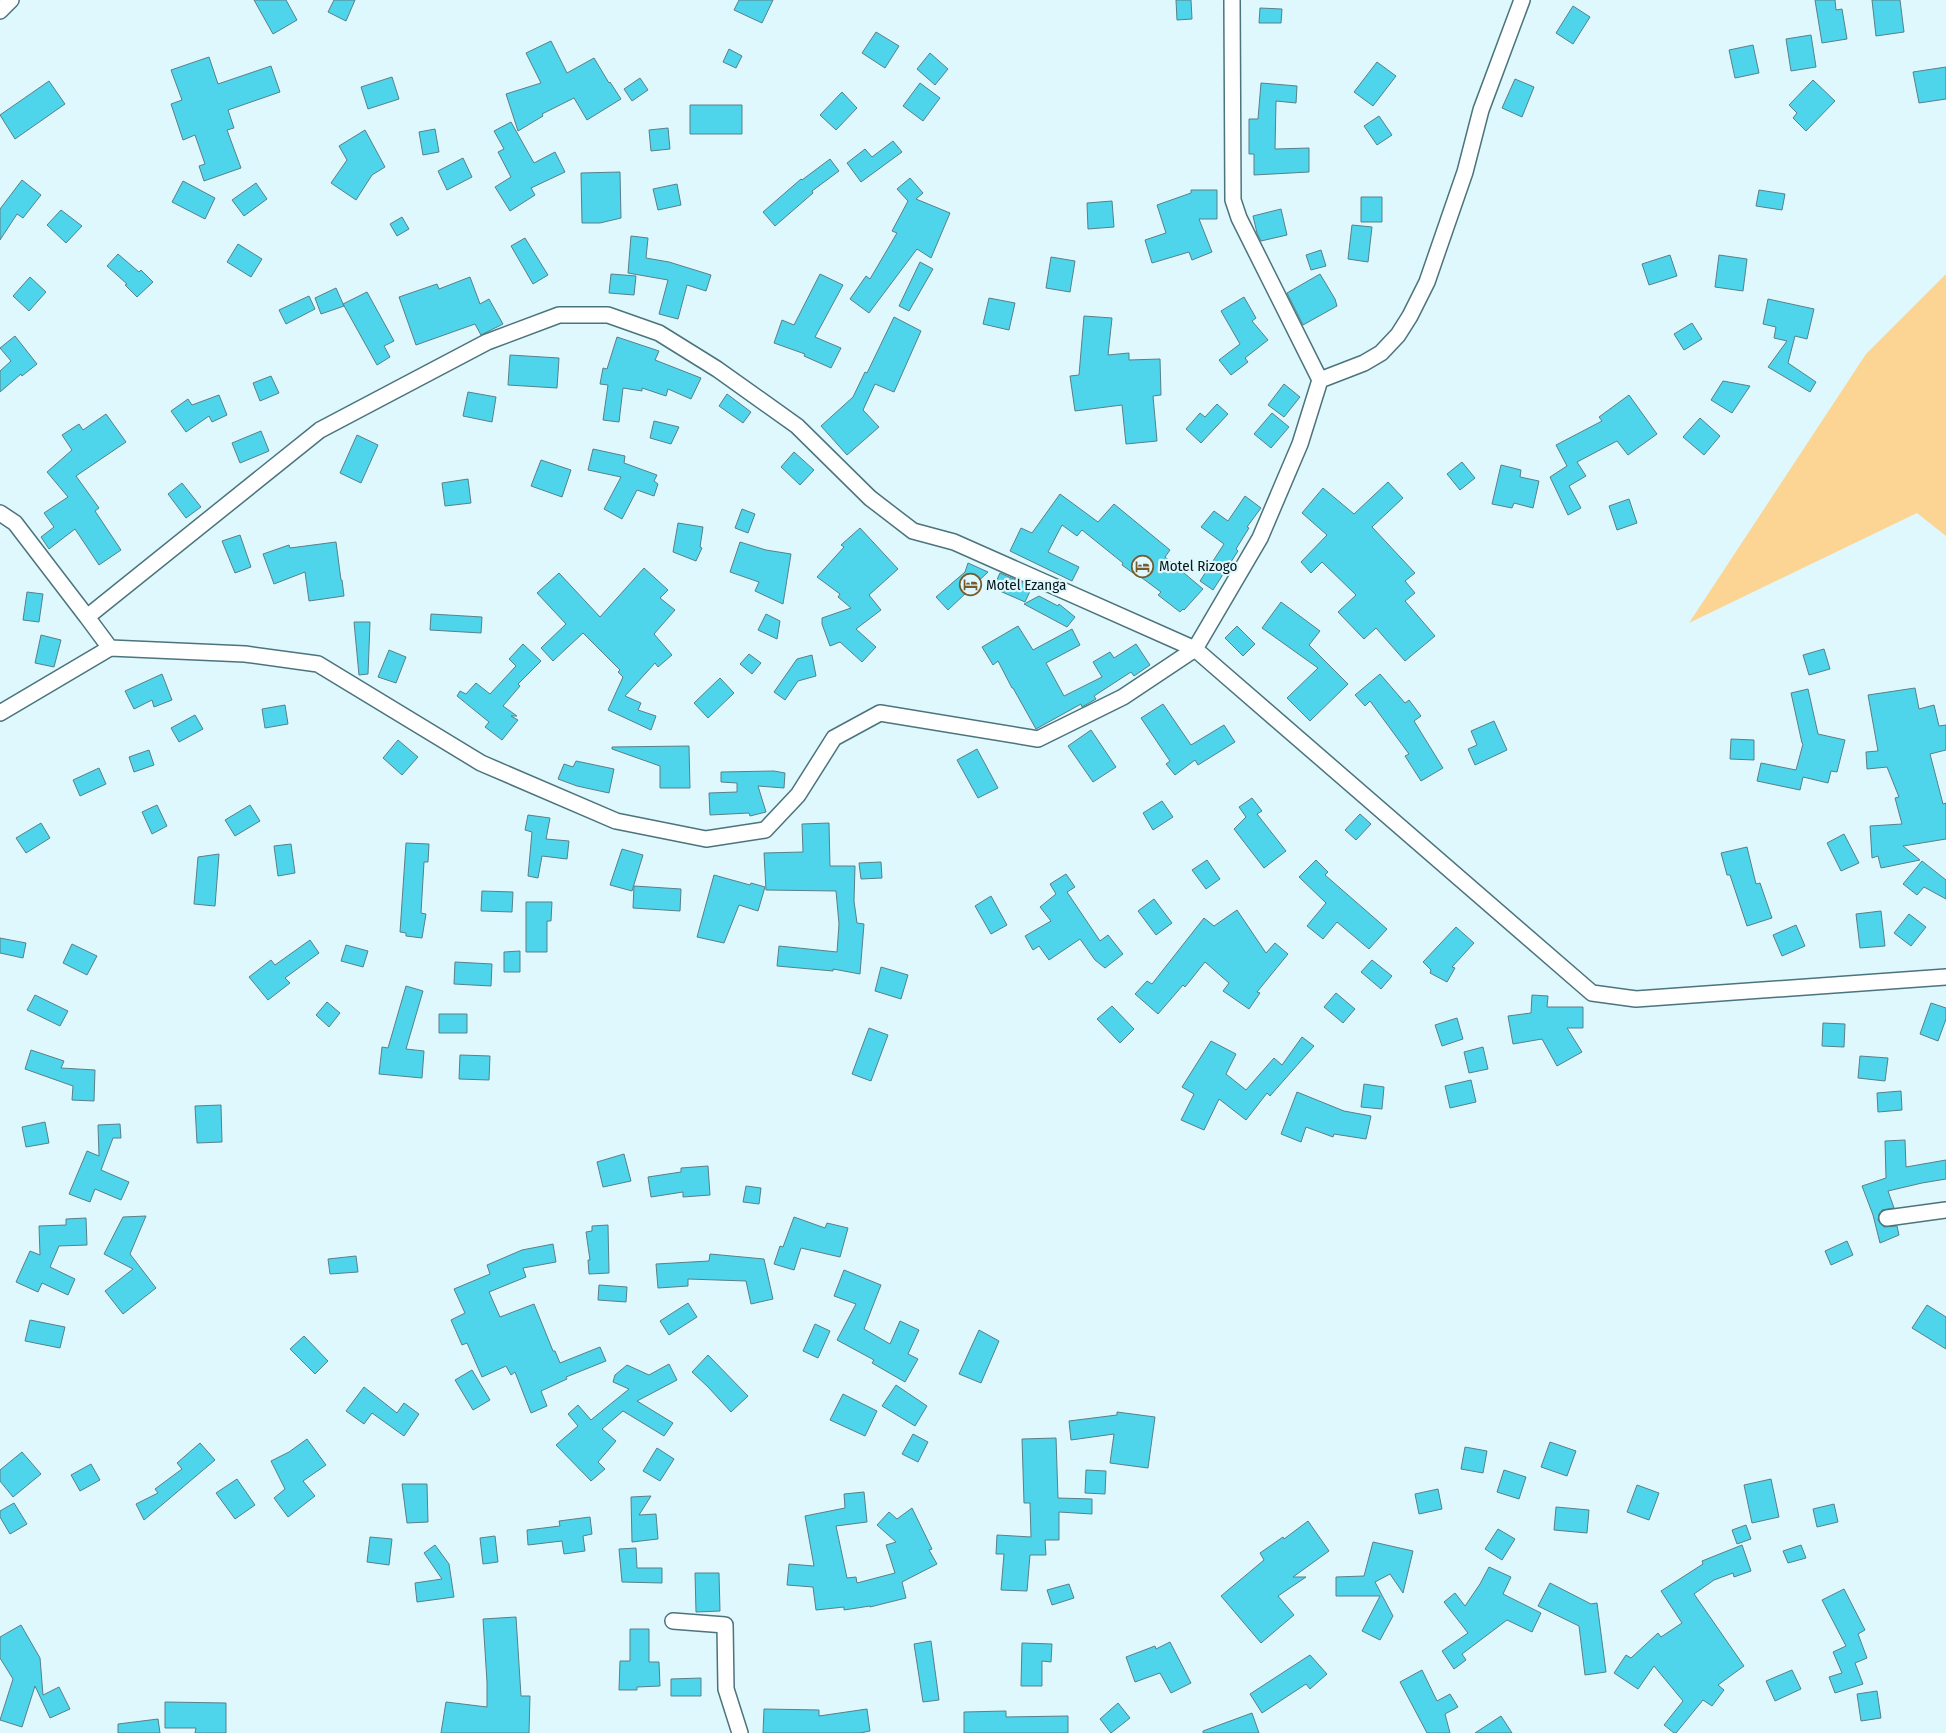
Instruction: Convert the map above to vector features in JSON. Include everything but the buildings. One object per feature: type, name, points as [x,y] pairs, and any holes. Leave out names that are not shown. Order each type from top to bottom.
[{"type":"street","points":[[0,11],[11,0]]},
{"type":"street","points":[[0,713],[110,648],[245,654],[318,664],[481,763],[616,821],[706,839],[765,830],[798,794],[834,738],[880,713],[1038,739],[1123,697],[1195,649],[1260,538],[1300,444],[1320,380],[1239,218],[1233,200],[1232,0]]},
{"type":"street","points":[[1320,380],[1364,363],[1381,353],[1398,335],[1410,316],[1427,282],[1465,172],[1481,110],[1522,0]]},
{"type":"street","points":[[87,617],[320,430],[487,342],[559,315],[608,315],[659,333],[725,375],[797,426],[870,498],[913,531],[954,542],[1195,649],[1592,993],[1636,1000],[1946,977]]},
{"type":"street","points":[[0,512],[15,523],[110,648]]},
{"type":"street","points":[[1887,1218],[1946,1210]]},
{"type":"street","points":[[673,1621],[725,1625],[726,1689],[740,1733]]},
{"type":"shaded area","points":[[1946,274],[1946,536],[1917,513],[1689,623],[1866,354]]},
{"type":"place","name":"Motel Rizogo","points":[[1143,566]]},
{"type":"place","name":"Motel Ezanga","points":[[970,585]]}]
